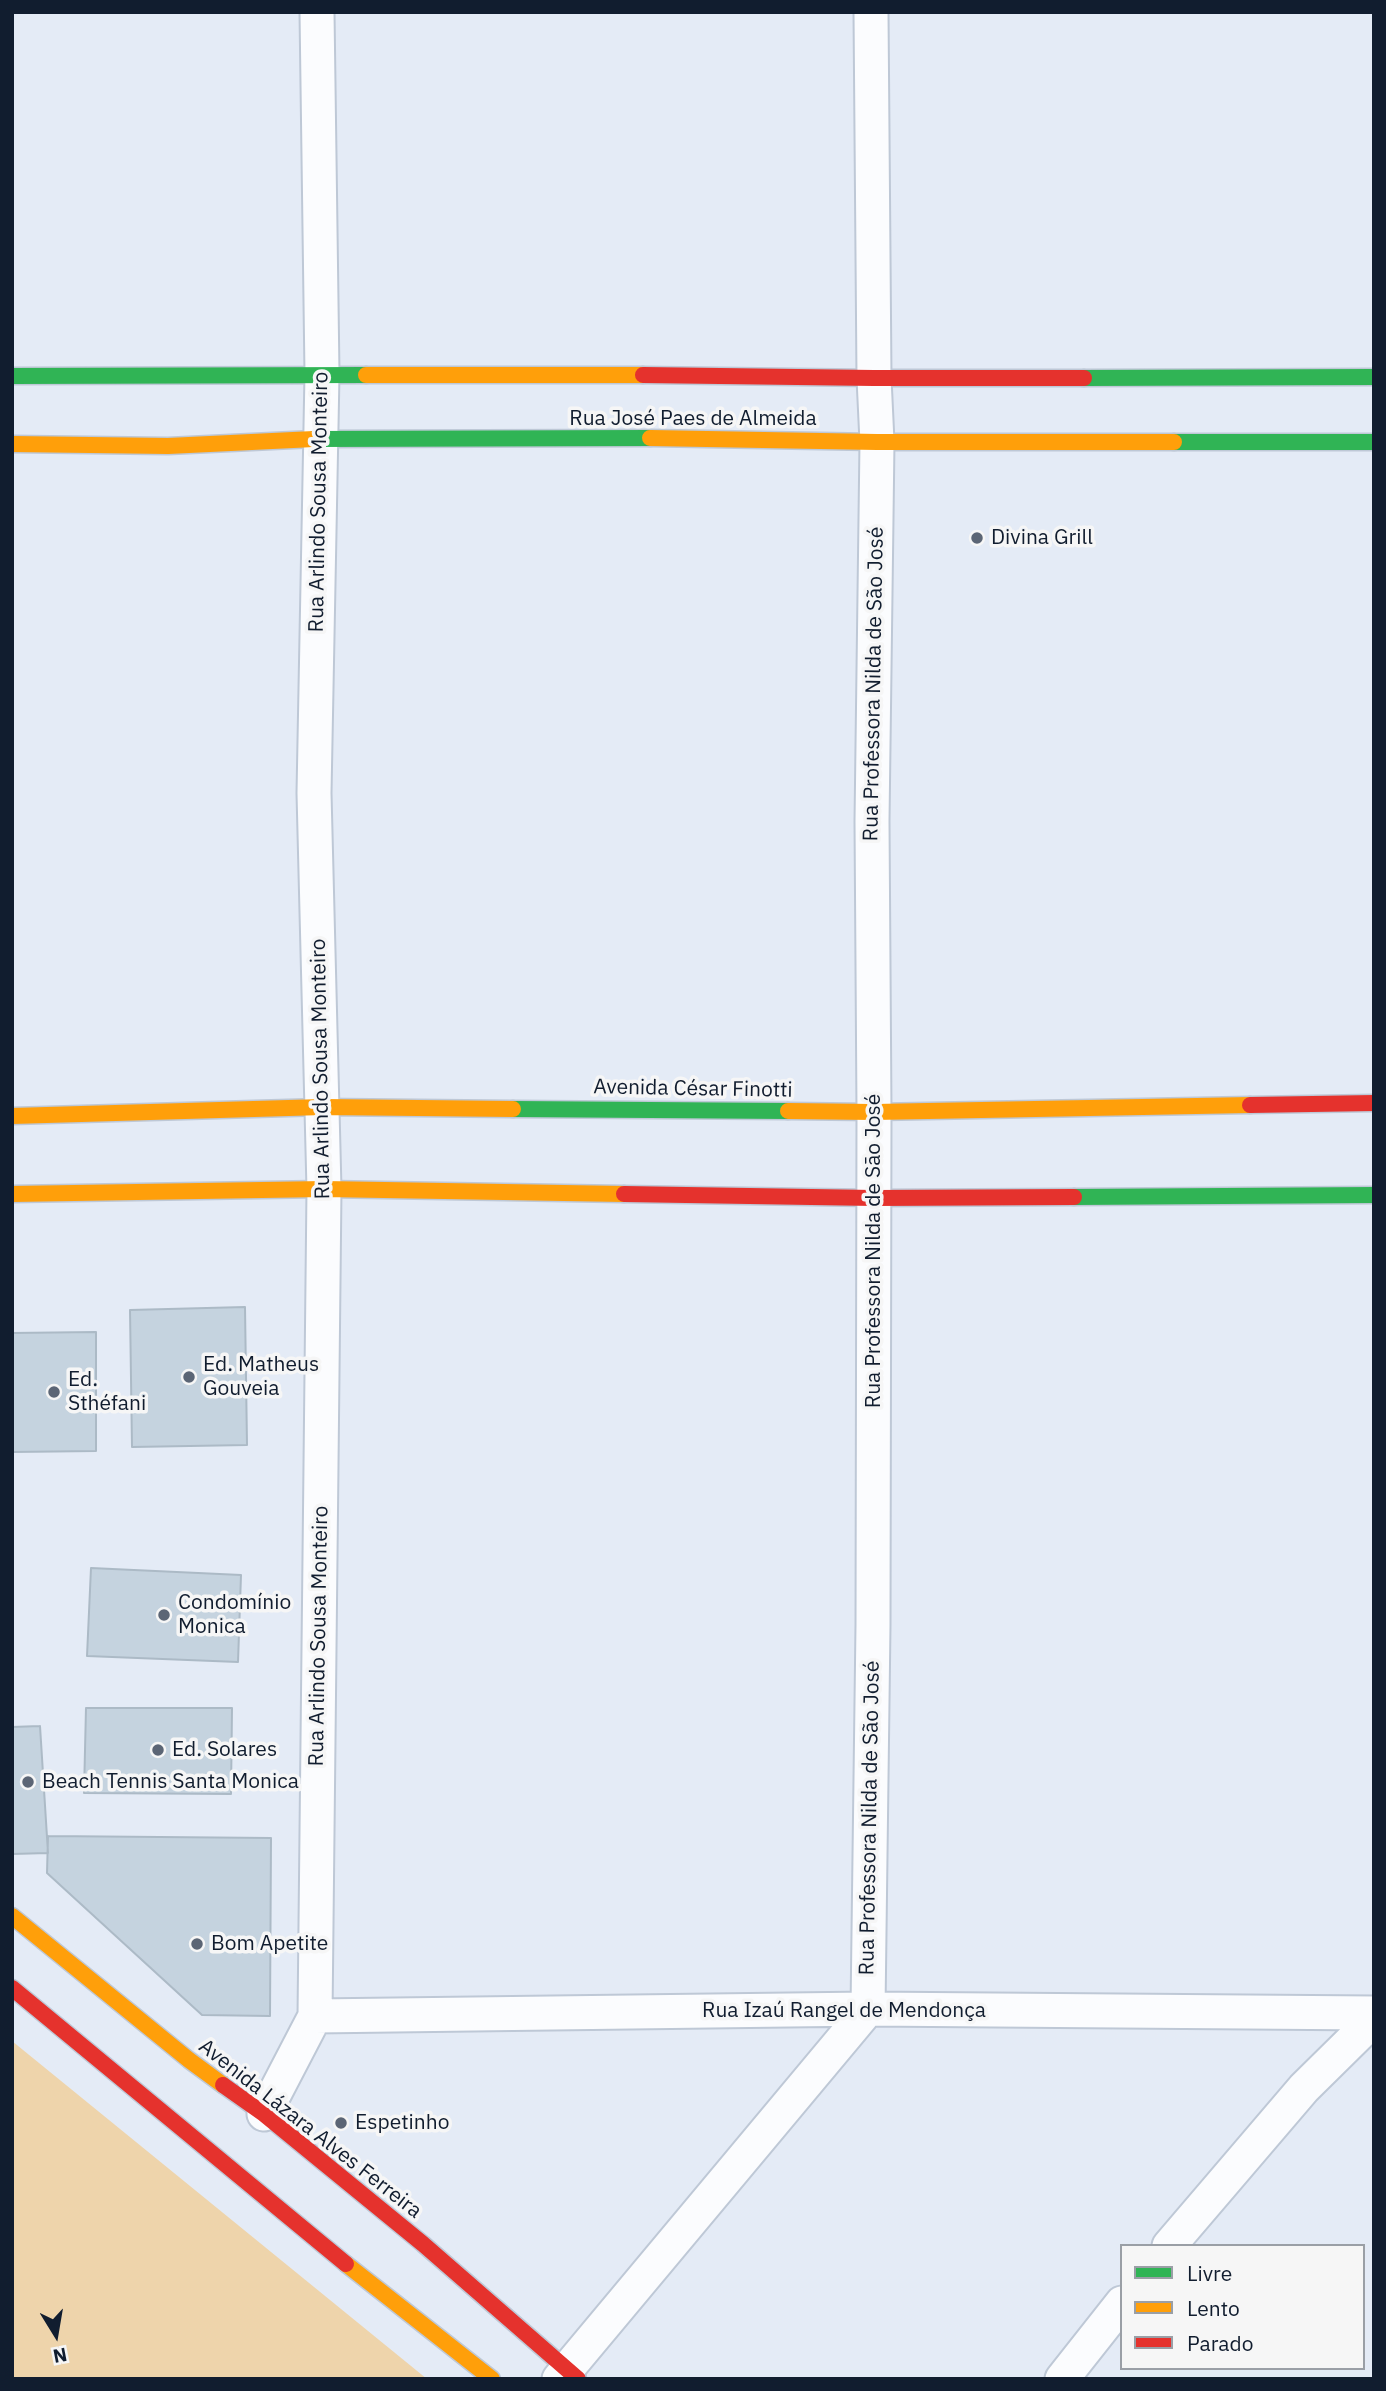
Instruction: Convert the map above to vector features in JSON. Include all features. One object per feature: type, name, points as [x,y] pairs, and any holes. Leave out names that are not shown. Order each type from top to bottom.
[{"type":"main road","name":"Rua José Paes de Almeida","points":[[12,376],[604,374],[874,378],[1374,377]]},
{"type":"main road","name":"Rua José Paes de Almeida","points":[[12,444],[168,446],[320,439],[687,438],[877,442],[1374,442]]},
{"type":"main road","name":"Avenida César Finotti","points":[[12,1115],[323,1107],[874,1112],[1374,1103]]},
{"type":"main road","points":[[12,1194],[324,1189],[874,1198],[1374,1195]]},
{"type":"main road","name":"Avenida Lázara Alves Ferreira","points":[[12,1916],[82,1979],[264,2113],[423,2245],[568,2376]]},
{"type":"main road","points":[[12,1988],[54,2015],[383,2294],[492,2379]]},
{"type":"street","name":"Rua Arlindo Sousa Monteiro","points":[[264,2113],[315,2016],[324,1189],[314,793],[322,374],[317,12]]},
{"type":"street","name":"Rua Professora Nilda de São José","points":[[868,2008],[873,1625],[872,821],[877,442],[874,378],[872,12]]},
{"type":"street","name":"Rua Izaú Rangel de Mendonça","points":[[315,2016],[868,2008],[1374,2013]]},
{"type":"street","points":[[568,2376],[868,2008]]},
{"type":"street","points":[[1170,2244],[1304,2088],[1374,2019]]},
{"type":"street","points":[[1062,2379],[1120,2306]]},
{"type":"shaded area","points":[[12,2041],[427,2379],[12,2379]]},
{"type":"building","name":"Ed. Matheus Gouveia","points":[[245,1307],[247,1445],[132,1447],[130,1310]]},
{"type":"building","name":"Ed. Sthéfani","points":[[96,1332],[96,1451],[12,1452],[12,1333]]},
{"type":"building","name":"Condomínio Monica","points":[[91,1568],[241,1575],[238,1662],[87,1656]]},
{"type":"building","name":"Ed. Solares","points":[[86,1708],[232,1708],[231,1794],[84,1793]]},
{"type":"building","name":"Beach Tennis Santa Monica","points":[[40,1726],[48,1853],[12,1854],[12,1727]]},
{"type":"building","name":"Bom Apetite","points":[[48,1836],[271,1838],[270,2016],[202,2015],[47,1873]]},
{"type":"traffic: fast","points":[[12,376],[366,375]]},
{"type":"traffic: fast","points":[[1084,378],[1374,377]]},
{"type":"traffic: fast","points":[[314,439],[650,438]]},
{"type":"traffic: fast","points":[[1174,442],[1374,442]]},
{"type":"traffic: fast","points":[[513,1109],[788,1111]]},
{"type":"traffic: fast","points":[[1074,1197],[1374,1195]]},
{"type":"traffic: slow","points":[[366,375],[643,375]]},
{"type":"traffic: slow","points":[[650,438],[877,442],[1174,442]]},
{"type":"traffic: slow","points":[[12,444],[168,446],[314,439]]},
{"type":"traffic: slow","points":[[788,1111],[874,1112],[1250,1105]]},
{"type":"traffic: slow","points":[[12,1116],[323,1107],[513,1109]]},
{"type":"traffic: slow","points":[[12,1194],[324,1189],[624,1194]]},
{"type":"traffic: slow","points":[[12,1916],[223,2085]]},
{"type":"traffic: slow","points":[[346,2264],[492,2379]]},
{"type":"traffic: jam","points":[[643,375],[1084,378]]},
{"type":"traffic: jam","points":[[1250,1105],[1374,1103]]},
{"type":"traffic: jam","points":[[624,1194],[874,1198],[1074,1197]]},
{"type":"traffic: jam","points":[[12,1988],[346,2264]]},
{"type":"traffic: jam","points":[[223,2085],[264,2114],[423,2244],[578,2379]]},
{"type":"place","name":"Divina Grill","points":[[977,538]]},
{"type":"place","name":"Ed. Matheus Gouveia","points":[[189,1377]]},
{"type":"place","name":"Ed. Sthéfani","points":[[54,1392]]},
{"type":"place","name":"Condomínio Monica","points":[[164,1615]]},
{"type":"place","name":"Ed. Solares","points":[[158,1750]]},
{"type":"place","name":"Beach Tennis Santa Monica","points":[[28,1782]]},
{"type":"place","name":"Bom Apetite","points":[[197,1944]]},
{"type":"place","name":"Espetinho","points":[[341,2123]]}]
